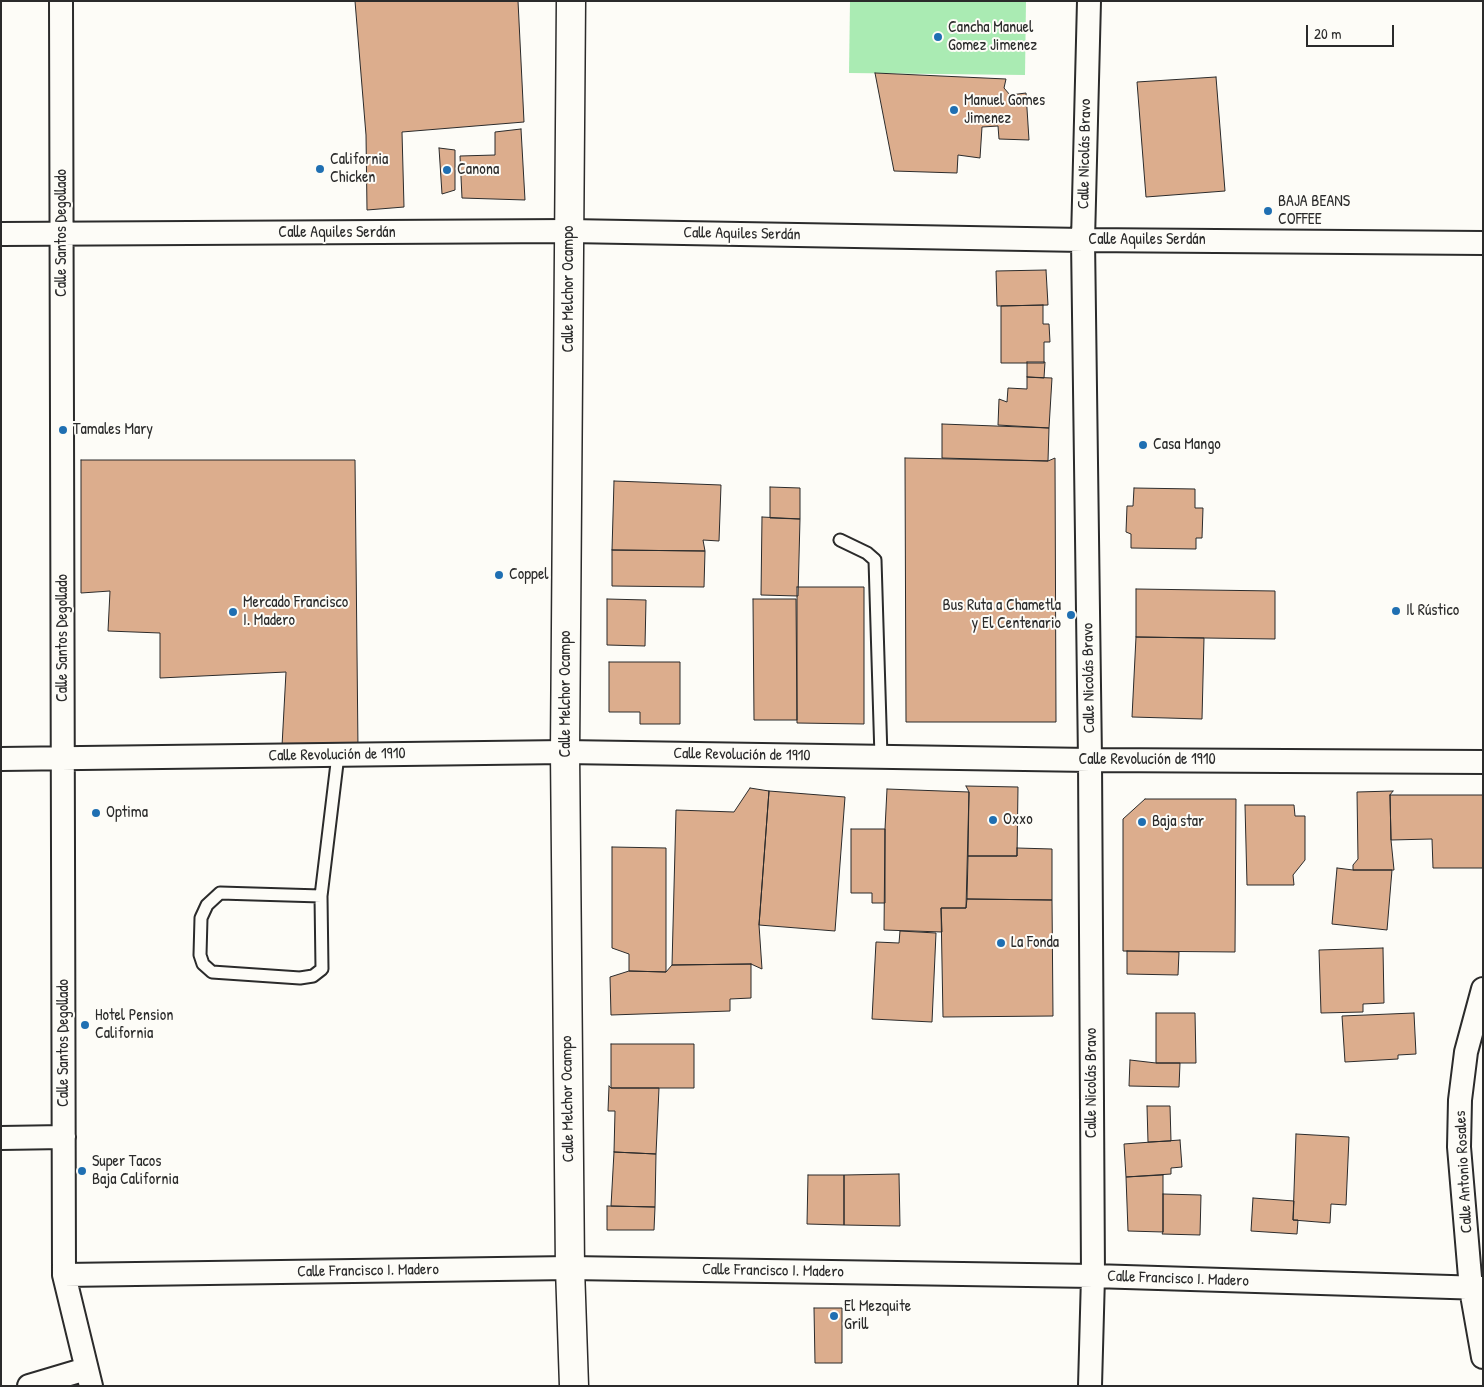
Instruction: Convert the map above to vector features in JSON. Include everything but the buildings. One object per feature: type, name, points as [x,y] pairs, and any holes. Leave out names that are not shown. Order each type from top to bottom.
[{"type":"street","name":"Calle Santos Degollado","points":[[61,1],[64,1275],[89,1378]]},
{"type":"street","name":"Calle Melchor Ocampo","points":[[571,1],[565,752],[570,1268],[574,1386]]},
{"type":"street","name":"Calle Nicolás Bravo","points":[[1089,1],[1083,240],[1090,760],[1093,1276],[1090,1386]]},
{"type":"street","name":"Calle Aquiles Serdán","points":[[1,234],[569,232],[1083,240],[1483,243]]},
{"type":"street","name":"Calle Revolución de 1910","points":[[1,759],[565,752],[1090,760],[1483,762]]},
{"type":"street","name":"Calle Antonio Rosales","points":[[1483,989],[1466,1052],[1460,1100],[1459,1147],[1477,1288],[1483,1357]]},
{"type":"street","points":[[1,1138],[64,1137]]},
{"type":"street","name":"Calle Francisco I. Madero","points":[[64,1275],[570,1268],[1093,1276],[1477,1288]]},
{"type":"street","points":[[29,1386],[89,1378]]},
{"type":"lane","points":[[840,540],[867,553],[875,560],[881,757]]},
{"type":"lane","points":[[321,896],[220,893],[207,905],[201,918],[200,955],[203,964],[212,972],[300,978],[313,976],[322,969],[321,896],[338,755]]},
{"type":"green space","name":"Cancha Manuel Gomez Jimenez","points":[[850,1],[1026,1],[1025,75],[849,73]]},
{"type":"place","name":"Cancha Manuel Gomez Jimenez","points":[[938,37]]},
{"type":"place","name":"Manuel Gomes Jimenez","points":[[954,110]]},
{"type":"place","name":"California Chicken","points":[[320,169]]},
{"type":"place","name":"Canona","points":[[447,170]]},
{"type":"place","name":"BAJA BEANS COFFEE","points":[[1268,211]]},
{"type":"place","name":"Tamales Mary","points":[[63,430]]},
{"type":"place","name":"Casa Mango","points":[[1143,445]]},
{"type":"place","name":"Coppel","points":[[499,575]]},
{"type":"place","name":"Il Rústico","points":[[1396,611]]},
{"type":"place","name":"Mercado Francisco I. Madero","points":[[233,612]]},
{"type":"place","name":"Bus Ruta a Chametla y El Centenario","points":[[1071,615]]},
{"type":"place","name":"Optima","points":[[96,813]]},
{"type":"place","name":"Oxxo","points":[[993,820]]},
{"type":"place","name":"Baja star","points":[[1142,822]]},
{"type":"place","name":"La Fonda","points":[[1001,943]]},
{"type":"place","name":"Hotel Pension California","points":[[85,1025]]},
{"type":"place","name":"Super Tacos Baja California","points":[[82,1171]]},
{"type":"place","name":"El Mezquite Grill","points":[[834,1316]]}]
